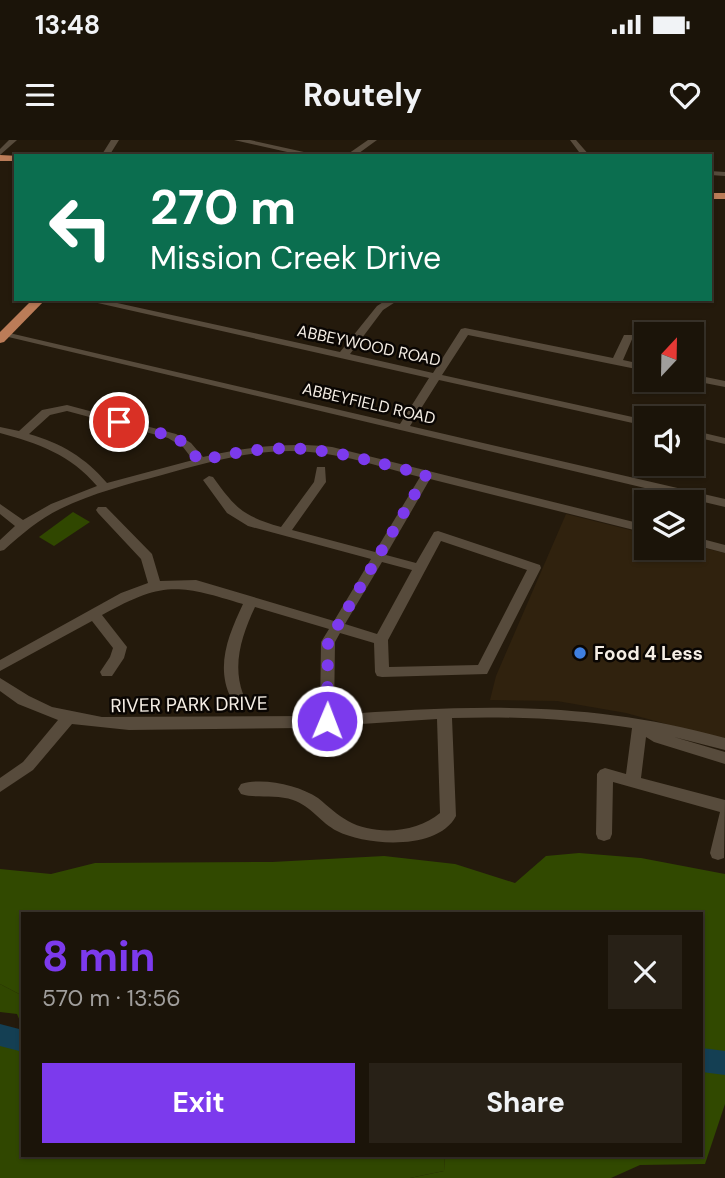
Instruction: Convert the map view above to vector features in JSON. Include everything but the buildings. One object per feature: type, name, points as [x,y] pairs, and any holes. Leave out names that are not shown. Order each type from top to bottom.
[{"type":"main road","points":[[2,337],[38,301]]},
{"type":"street","points":[[0,158],[13,140]]},
{"type":"street","points":[[238,140],[308,154]]},
{"type":"street","points":[[282,149],[292,140]]},
{"type":"street","points":[[352,154],[373,140]]},
{"type":"street","name":"ABBEYWOOD ROAD","points":[[94,301],[634,420]]},
{"type":"street","points":[[343,356],[380,308],[392,301]]},
{"type":"street","points":[[402,428],[459,336],[465,331],[634,366]]},
{"type":"street","name":"ABBEYFIELD ROAD","points":[[2,337],[725,503]]},
{"type":"street","points":[[617,362],[628,337]]},
{"type":"street","points":[[704,380],[725,384]]},
{"type":"street","points":[[22,435],[46,412],[66,408],[172,436],[187,445],[200,461]]},
{"type":"street","points":[[0,430],[22,435],[73,454],[104,486]]},
{"type":"street","points":[[704,436],[725,441]]},
{"type":"street","points":[[0,547],[23,526],[56,506],[104,486],[241,450],[295,447],[332,452],[634,526]]},
{"type":"street","points":[[285,532],[320,482],[321,470]]},
{"type":"street","points":[[327,721],[328,642],[426,475]]},
{"type":"street","points":[[209,480],[231,510],[241,518],[420,568]]},
{"type":"street","points":[[0,508],[23,526]]},
{"type":"street","points":[[102,510],[147,557],[155,586]]},
{"type":"street","points":[[438,535],[535,568],[482,670],[382,673],[381,640],[420,568],[438,535]]},
{"type":"street","points":[[704,543],[725,549]]},
{"type":"street","points":[[0,666],[135,591],[155,586],[197,585],[381,640]]},
{"type":"street","points":[[236,694],[231,684],[234,637],[251,601]]},
{"type":"street","points":[[94,614],[120,647],[107,672]]},
{"type":"street","name":"RIVER PARK DRIVE","points":[[0,683],[31,704],[69,718],[130,725],[327,721],[444,713],[565,714],[666,726],[725,744]]},
{"type":"street","points":[[246,789],[278,790],[304,797],[340,824],[363,834],[429,831],[448,816],[444,713]]},
{"type":"street","points":[[0,786],[28,765],[69,718]]},
{"type":"street","points":[[633,782],[640,725]]},
{"type":"street","name":"RIVER PARK DRIVE","points":[[640,725],[659,738],[725,758]]},
{"type":"street","points":[[604,834],[605,774],[725,807]]},
{"type":"street","points":[[718,853],[725,817]]},
{"type":"shaded area","points":[[566,514],[634,531],[634,560],[704,560],[704,548],[725,553],[725,740],[626,713],[557,701],[490,700],[496,676]]},
{"type":"green space","points":[[73,512],[90,522],[54,546],[39,537]]},
{"type":"green space","points":[[579,853],[641,858],[725,874],[725,1056],[703,1053],[703,912],[21,912],[21,995],[0,984],[0,869],[51,874],[95,863],[272,862],[384,856],[455,864],[515,883],[546,856]]},
{"type":"green space","points":[[0,984],[21,995],[21,1023],[17,1014],[0,1012]]},
{"type":"green space","points":[[0,1038],[21,1050],[21,1157],[445,1157],[444,1171],[410,1178],[0,1178]]},
{"type":"green space","points":[[703,1069],[725,1071],[725,1104],[705,1164],[640,1165],[611,1178],[410,1178],[444,1171],[445,1157],[703,1157]]},
{"type":"waterway","points":[[0,1035],[21,1040]]},
{"type":"waterway","points":[[703,1060],[725,1063]]},
{"type":"place","name":"Food 4 Less","points":[[580,653]]},
{"type":"route","points":[[119,422],[178,438],[200,461],[241,450],[295,447],[332,452],[426,475],[328,642],[327,721]]}]
